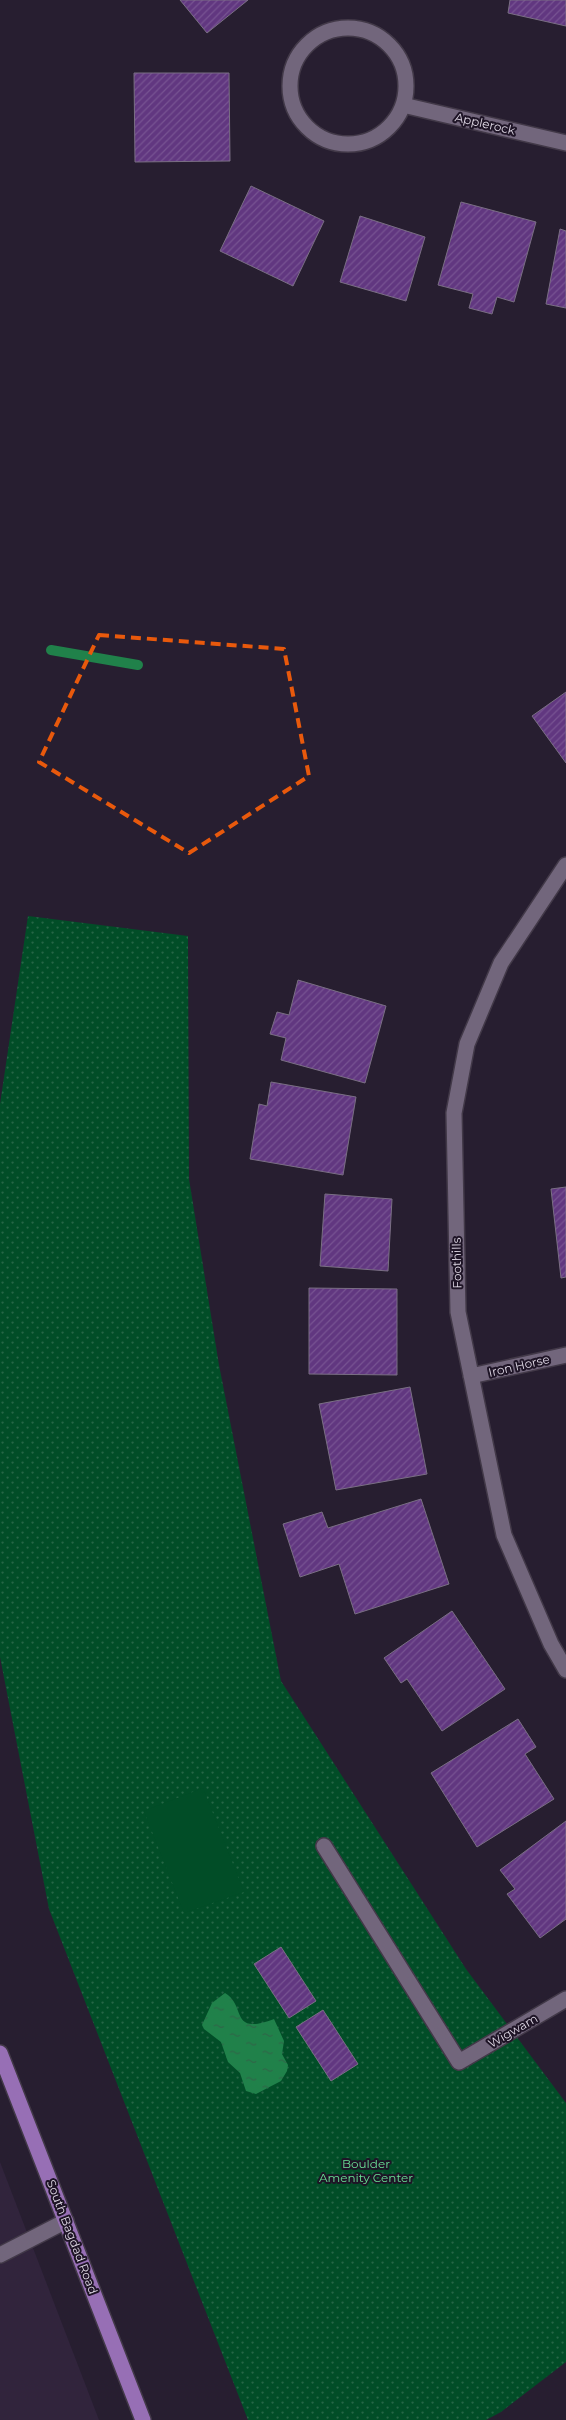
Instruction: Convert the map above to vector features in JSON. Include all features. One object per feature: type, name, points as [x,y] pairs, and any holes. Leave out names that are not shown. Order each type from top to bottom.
[{"type":"main road","name":"South Bagdad Road","points":[[0,2054],[143,2420]]},
{"type":"street","points":[[339,28],[356,29],[373,34],[387,43],[398,56],[405,72],[407,88],[403,105],[394,122],[380,135],[362,142],[343,144],[324,139],[308,128],[296,112],[291,94],[291,74],[298,56],[309,44],[323,34],[339,28]]},
{"type":"street","name":"Applerock","points":[[403,105],[566,143]]},
{"type":"street","name":"Foothills","points":[[566,866],[501,963],[467,1044],[454,1113],[458,1312],[504,1535],[550,1644],[566,1670]]},
{"type":"street","name":"Iron Horse","points":[[471,1376],[566,1355]]},
{"type":"street","name":"Wigwam","points":[[324,1846],[459,2062],[566,1999]]},
{"type":"street","points":[[0,2254],[66,2222]]},
{"type":"highlighted area","points":[[99,635],[284,649],[309,776],[189,853],[39,762]]},
{"type":"shaded area","points":[[0,2162],[99,2420],[0,2420]]},
{"type":"green space","name":"Boulder Amenity Center","points":[[28,916],[188,936],[189,1179],[219,1365],[281,1681],[466,1969],[566,2103],[566,2362],[501,2412],[486,2420],[248,2420],[49,1909],[0,1657],[0,1104]]},
{"type":"green space","points":[[203,1788],[244,1892],[184,1913],[144,1811]]},
{"type":"water","points":[[225,1993],[232,1999],[245,2022],[250,2024],[260,2023],[274,2019],[284,2041],[282,2054],[288,2065],[287,2071],[281,2081],[256,2094],[246,2091],[240,2073],[228,2062],[221,2042],[204,2029],[202,2025],[212,2003]]},
{"type":"building","points":[[180,0],[248,0],[207,33]]},
{"type":"building","points":[[510,0],[566,0],[566,26],[508,13]]},
{"type":"building","points":[[134,73],[229,73],[230,161],[135,162]]},
{"type":"building","points":[[251,186],[324,221],[293,286],[220,251]]},
{"type":"building","points":[[461,202],[536,222],[514,302],[497,297],[492,314],[469,308],[473,294],[438,285]]},
{"type":"building","points":[[360,216],[425,237],[406,301],[340,282]]},
{"type":"building","points":[[560,229],[566,231],[566,308],[546,304]]},
{"type":"building","points":[[566,692],[566,763],[532,716]]},
{"type":"building","points":[[298,980],[386,1006],[365,1083],[281,1060],[286,1038],[270,1034],[277,1012],[289,1015]]},
{"type":"building","points":[[271,1082],[356,1097],[343,1175],[250,1159],[259,1104],[267,1106]]},
{"type":"building","points":[[566,1187],[566,1277],[561,1278],[551,1189]]},
{"type":"building","points":[[325,1194],[392,1199],[388,1271],[320,1266]]},
{"type":"building","points":[[309,1288],[397,1289],[397,1375],[309,1374]]},
{"type":"building","points":[[410,1387],[427,1474],[336,1490],[319,1404]]},
{"type":"building","points":[[421,1499],[449,1584],[355,1614],[339,1564],[300,1577],[283,1524],[322,1512],[328,1528]]},
{"type":"building","points":[[452,1611],[505,1689],[442,1731],[407,1679],[401,1683],[384,1658]]},
{"type":"building","points":[[518,1719],[536,1747],[525,1754],[554,1799],[477,1847],[431,1773]]},
{"type":"building","points":[[566,1821],[566,1919],[540,1938],[507,1894],[515,1889],[500,1870]]},
{"type":"building","points":[[281,1947],[316,2001],[289,2018],[254,1964]]},
{"type":"building","points":[[323,2010],[358,2064],[331,2081],[296,2027]]},
{"type":"waterway","points":[[51,650],[138,665]]}]
